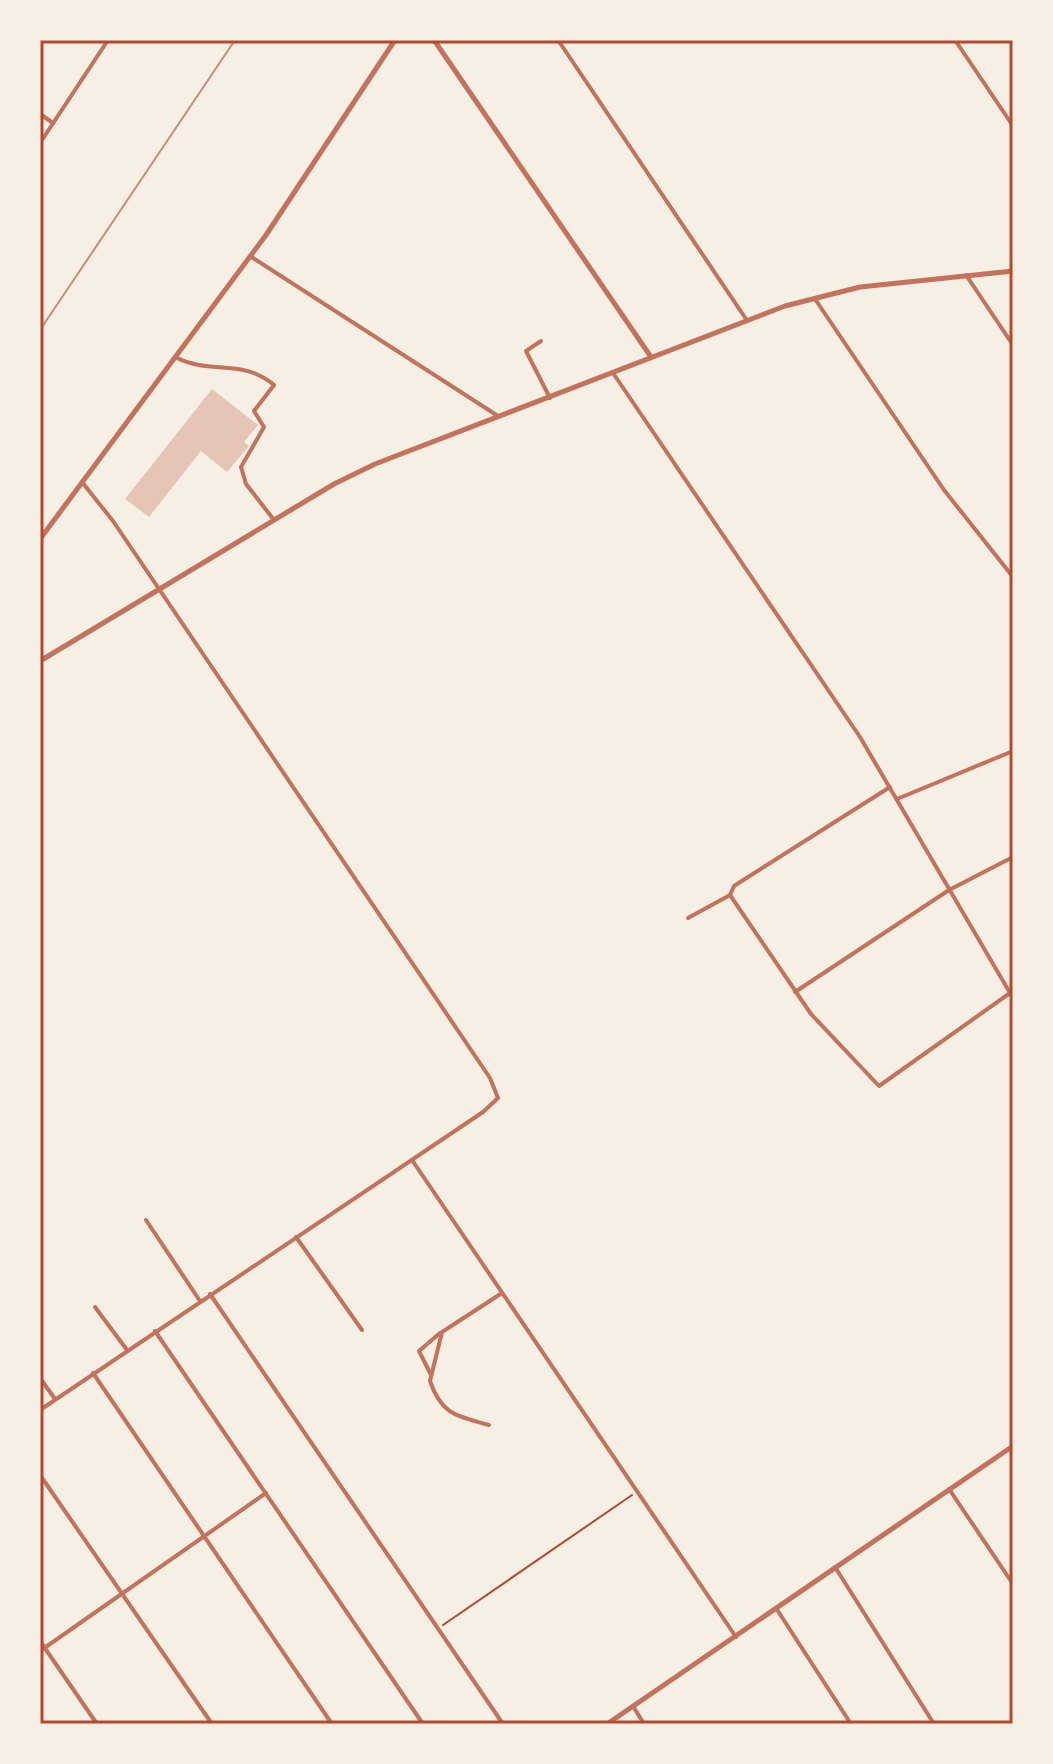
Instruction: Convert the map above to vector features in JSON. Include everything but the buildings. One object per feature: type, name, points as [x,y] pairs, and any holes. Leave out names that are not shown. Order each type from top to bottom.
[{"type":"street","points":[[40,143],[108,40]]},
{"type":"street","points":[[40,539],[250,256],[395,40]]},
{"type":"street","points":[[434,40],[651,357]]},
{"type":"street","points":[[558,40],[746,319]]},
{"type":"street","points":[[955,40],[1013,126]]},
{"type":"street","points":[[40,114],[53,123]]},
{"type":"street","points":[[250,256],[500,417]]},
{"type":"street","points":[[40,661],[362,470],[746,319],[814,297],[860,287],[1013,271]]},
{"type":"street","points":[[966,275],[1013,345]]},
{"type":"street","points":[[814,297],[944,490],[1013,577]]},
{"type":"street","points":[[541,341],[526,351],[550,398]]},
{"type":"street","points":[[177,358],[198,366],[240,367],[274,385],[254,411],[264,427],[241,467],[246,484],[274,520]]},
{"type":"street","points":[[613,373],[890,787],[1012,996],[883,1085],[873,1082],[795,992],[730,895]]},
{"type":"street","points":[[40,1410],[483,1112],[498,1098],[490,1078],[160,589],[96,496],[82,482]]},
{"type":"street","points":[[897,799],[1013,751]]},
{"type":"street","points":[[688,918],[730,895],[734,886],[890,787]]},
{"type":"street","points":[[795,992],[949,890],[1013,857]]},
{"type":"street","points":[[412,1160],[736,1637]]},
{"type":"street","points":[[146,1220],[200,1301]]},
{"type":"street","points":[[296,1237],[362,1330]]},
{"type":"street","points":[[431,1376],[419,1351],[502,1293]]},
{"type":"street","points":[[210,1294],[503,1724]]},
{"type":"street","points":[[95,1307],[127,1350]]},
{"type":"street","points":[[155,1331],[423,1724]]},
{"type":"street","points":[[442,1332],[431,1386],[447,1411],[465,1421],[489,1425]]},
{"type":"street","points":[[93,1373],[332,1724]]},
{"type":"street","points":[[40,1378],[55,1399]]},
{"type":"street","points":[[607,1724],[1013,1446]]},
{"type":"street","points":[[40,1475],[212,1724]]},
{"type":"street","points":[[949,1489],[1013,1584]]},
{"type":"street","points":[[42,1649],[266,1493]]},
{"type":"street","points":[[835,1567],[934,1724]]},
{"type":"street","points":[[776,1608],[851,1724]]},
{"type":"street","points":[[40,1641],[42,1649],[97,1724]]},
{"type":"street","points":[[633,1706],[644,1724]]},
{"type":"path","points":[[438,1628],[637,1492]]},
{"type":"railway","points":[[40,330],[235,40]]}]
